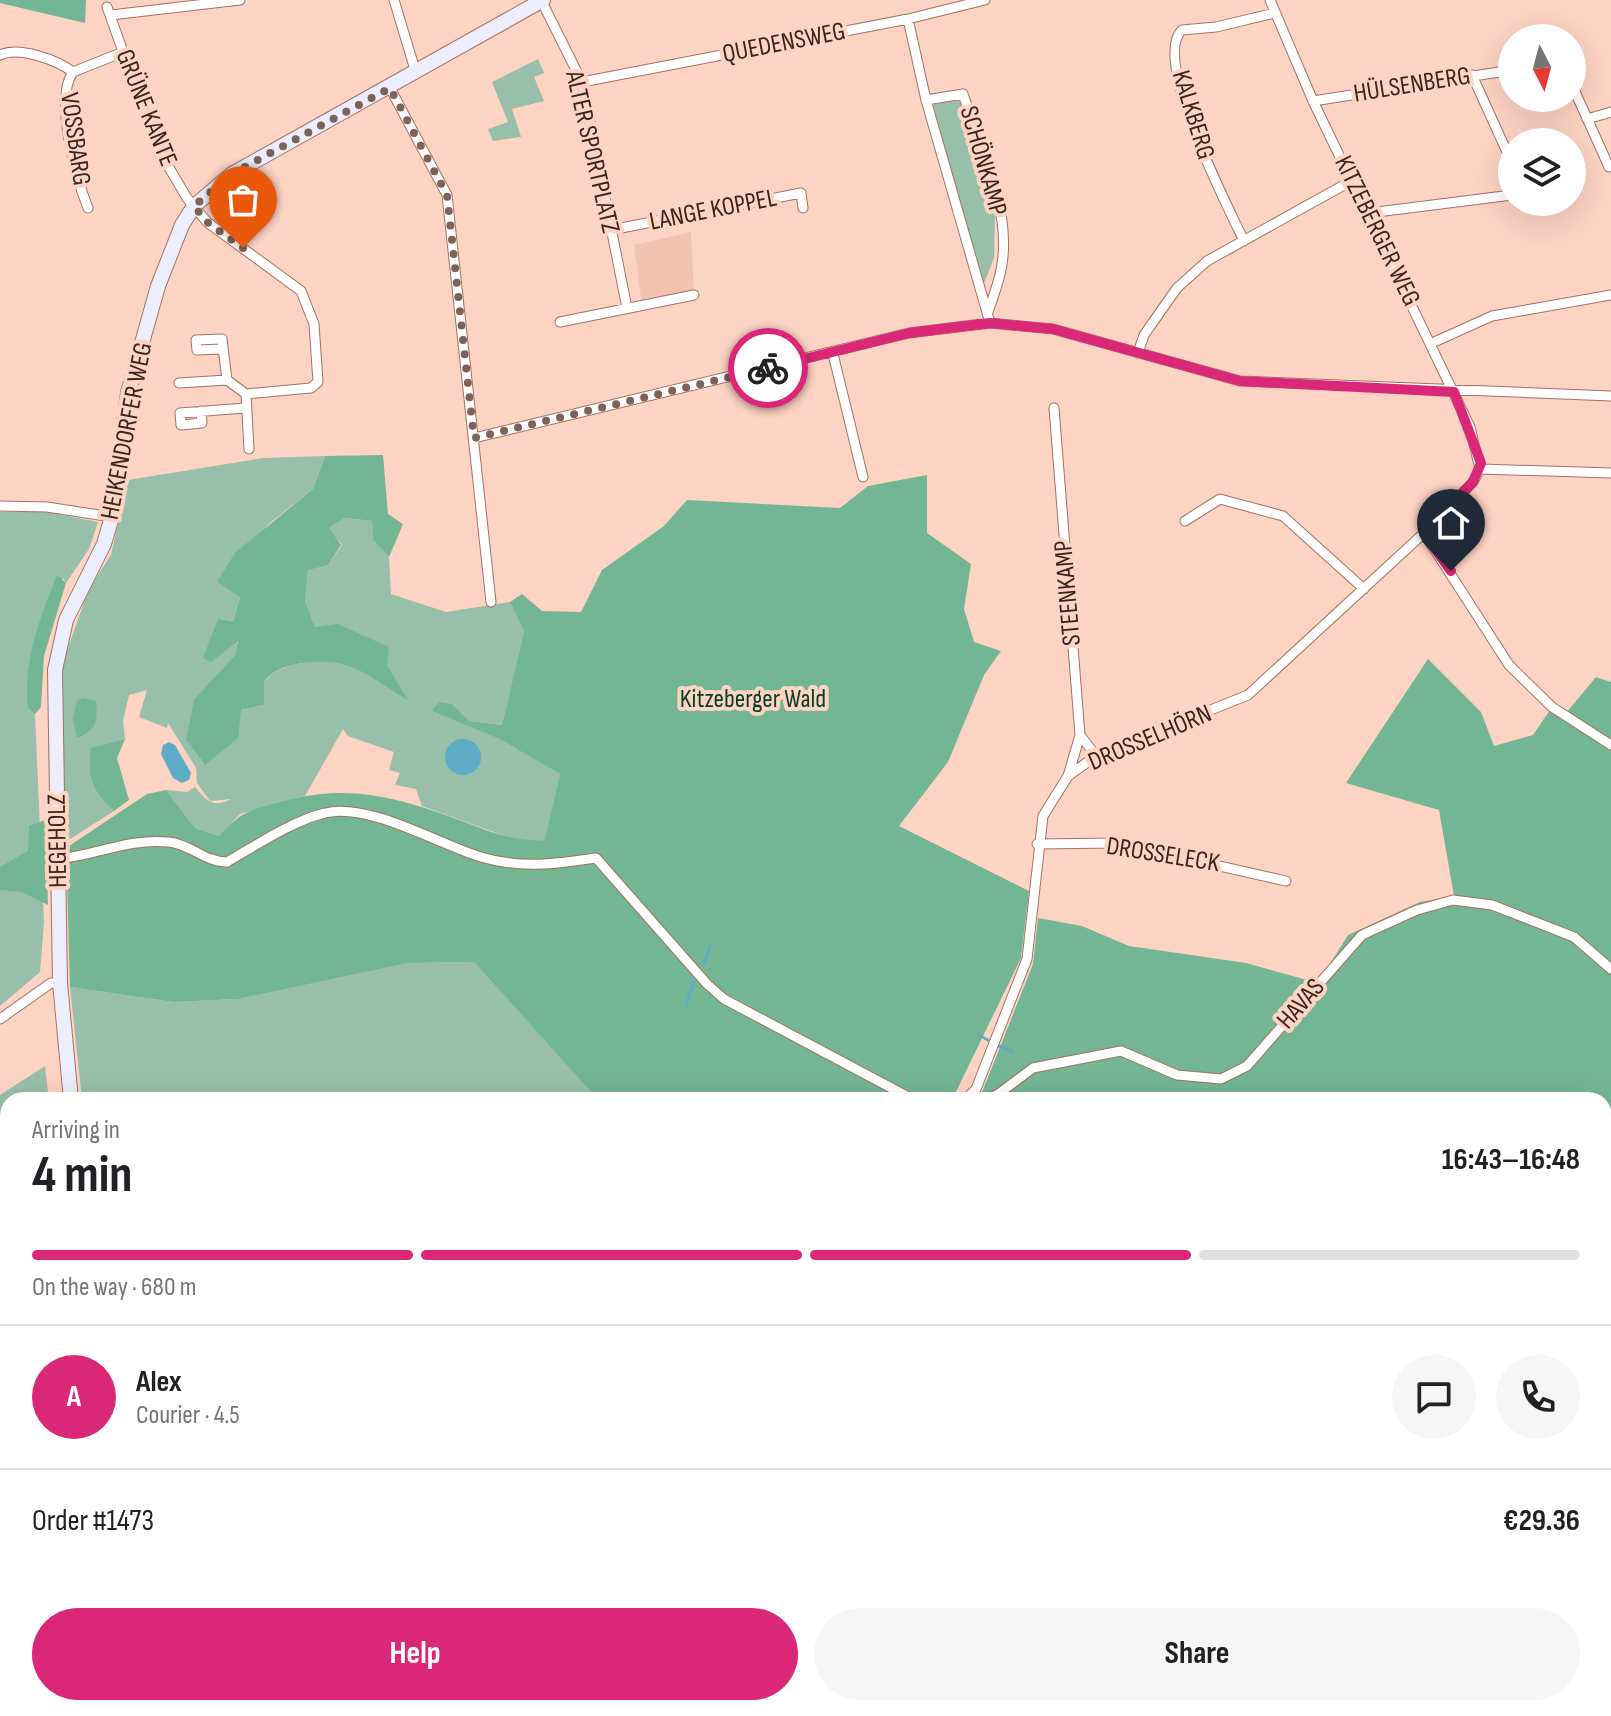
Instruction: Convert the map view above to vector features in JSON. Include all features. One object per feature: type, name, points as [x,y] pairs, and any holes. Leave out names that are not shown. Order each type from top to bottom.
[{"type":"street","name":"GRÜNE KANTE","points":[[240,0],[189,9],[109,11],[158,149],[194,206],[216,229],[281,273],[301,291],[309,305],[314,324],[318,382],[311,388],[246,394]]},
{"type":"street","points":[[394,0],[416,73]]},
{"type":"street","name":"HEIKENDORFER WEG","points":[[82,586],[104,544],[112,517],[128,393],[158,286],[182,225],[194,206],[232,174],[542,0]]},
{"type":"street","name":"ALTER SPORTPLATZ","points":[[542,0],[582,82],[627,308]]},
{"type":"street","name":"QUEDENSWEG","points":[[582,82],[908,19],[985,0]]},
{"type":"street","name":"KITZEBERGER WEG","points":[[1270,0],[1313,101],[1432,343],[1454,392],[1480,466]]},
{"type":"street","name":"KALKBERG","points":[[1244,241],[1208,167],[1182,95],[1174,45],[1182,30],[1216,27],[1275,13]]},
{"type":"street","name":"SCHÖNKAMP","points":[[908,19],[926,100],[989,317]]},
{"type":"street","name":"VOSSBARG","points":[[0,55],[11,51],[61,63],[73,72]]},
{"type":"street","name":"VOSSBARG","points":[[88,208],[78,183],[63,95],[73,72],[123,52]]},
{"type":"street","name":"HÜLSENBERG","points":[[1313,101],[1498,72]]},
{"type":"street","points":[[1472,75],[1498,132]]},
{"type":"street","points":[[390,88],[447,195],[491,602]]},
{"type":"street","name":"SCHÖNKAMP","points":[[926,100],[963,94],[989,172],[1002,218],[1003,263],[989,317]]},
{"type":"street","points":[[1584,112],[1609,167]]},
{"type":"street","points":[[1587,119],[1611,112]]},
{"type":"street","points":[[1138,353],[1144,335],[1177,288],[1207,261],[1353,180]]},
{"type":"street","name":"LANGE KOPPEL","points":[[611,230],[801,193],[803,208]]},
{"type":"street","points":[[1369,213],[1498,197]]},
{"type":"street","points":[[560,322],[694,295]]},
{"type":"street","points":[[1432,343],[1492,316],[1611,295]]},
{"type":"street","points":[[474,438],[707,380],[989,317],[1053,329],[1240,381],[1611,396]]},
{"type":"street","points":[[223,349],[227,380]]},
{"type":"street","points":[[833,354],[863,477]]},
{"type":"street","points":[[179,383],[227,380],[246,394],[249,449]]},
{"type":"street","points":[[201,411],[245,408]]},
{"type":"street","name":"STEENKAMP","points":[[1054,408],[1080,735],[1068,776]]},
{"type":"street","points":[[1480,466],[1611,473]]},
{"type":"street","name":"DROSSELHÖRN","points":[[973,1092],[1027,959],[1037,844],[1043,816],[1068,776],[1096,756],[1248,695],[1424,533],[1473,482],[1480,466]]},
{"type":"street","points":[[1185,521],[1220,499],[1283,516],[1364,589]]},
{"type":"street","points":[[0,506],[47,507],[112,517]]},
{"type":"street","points":[[1424,533],[1509,665],[1552,707],[1611,745]]},
{"type":"street","name":"HEGEHOLZ","points":[[70,1092],[60,983],[55,670],[66,620],[82,586]]},
{"type":"street","points":[[1080,735],[1096,756]]},
{"type":"street","points":[[58,859],[137,840],[174,842],[214,862],[227,862],[325,812],[354,814],[426,832],[479,857],[516,866],[596,858],[707,984],[724,999],[899,1092]]},
{"type":"street","name":"DROSSELECK","points":[[1037,844],[1118,843],[1286,881]]},
{"type":"street","name":"HAVAS","points":[[1001,1092],[1033,1068],[1121,1051],[1177,1075],[1221,1079],[1247,1066],[1362,935],[1417,910],[1453,900],[1492,905],[1574,937],[1611,969]]},
{"type":"street","points":[[0,1019],[51,983],[60,983]]},
{"type":"shaded area","points":[[691,232],[694,295],[642,305],[634,245]]},
{"type":"green space","points":[[0,0],[86,0],[85,23],[0,3]]},
{"type":"green space","points":[[538,59],[544,73],[534,77],[544,101],[512,109],[521,137],[493,141],[488,129],[508,122],[492,82]]},
{"type":"green space","points":[[960,98],[995,216],[994,258],[983,286],[933,104]]},
{"type":"green space","points":[[383,455],[388,514],[403,524],[389,557],[373,540],[372,521],[345,518],[329,527],[341,545],[328,565],[308,570],[305,601],[315,627],[338,624],[389,647],[387,665],[408,700],[370,676],[347,666],[320,662],[287,666],[264,681],[264,705],[241,710],[238,738],[205,765],[186,740],[194,699],[235,655],[238,641],[211,662],[203,658],[218,619],[233,622],[240,597],[217,582],[235,553],[313,489],[325,456]]},
{"type":"green space","points":[[325,456],[313,489],[270,523],[217,582],[240,596],[233,622],[211,662],[238,639],[235,655],[194,699],[187,741],[204,764],[241,710],[264,705],[264,681],[277,671],[297,664],[334,662],[346,665],[406,698],[387,665],[315,627],[305,601],[308,569],[328,565],[342,545],[328,527],[345,518],[372,521],[373,540],[389,557],[391,594],[446,612],[510,602],[524,631],[502,725],[469,721],[452,704],[432,711],[500,738],[560,774],[546,840],[518,841],[422,806],[416,789],[395,785],[400,773],[389,770],[394,752],[348,736],[343,729],[305,796],[240,814],[219,836],[195,828],[166,790],[187,792],[195,787],[211,802],[231,799],[210,801],[197,783],[196,768],[168,723],[167,728],[139,717],[147,690],[129,695],[123,721],[125,739],[91,749],[93,783],[114,811],[64,843],[61,668],[89,588],[111,555],[128,480],[263,458]]},
{"type":"green space","name":"Kitzeberger Wald","points":[[927,475],[927,533],[971,564],[964,609],[974,642],[1001,651],[984,675],[948,762],[899,826],[1029,891],[1021,958],[956,1092],[591,1092],[474,962],[409,963],[238,999],[173,1002],[70,987],[66,848],[147,794],[166,790],[195,828],[219,836],[236,820],[257,808],[311,795],[355,793],[398,800],[503,835],[545,840],[560,774],[500,739],[432,711],[439,702],[452,704],[469,721],[502,725],[524,631],[510,602],[522,594],[542,611],[581,612],[602,570],[664,526],[687,500],[840,508],[868,486]]},
{"type":"green space","points":[[0,512],[47,512],[98,522],[89,549],[66,583],[63,578],[28,708],[35,714],[44,922],[40,972],[0,1006]]},
{"type":"green space","points":[[57,575],[66,583],[44,656],[41,707],[35,714],[28,708],[30,656]]},
{"type":"green space","points":[[1428,659],[1481,712],[1494,746],[1533,735],[1552,707],[1566,713],[1596,677],[1611,682],[1611,1092],[982,1092],[1033,964],[1038,918],[1082,926],[1129,946],[1246,963],[1318,983],[1348,935],[1420,902],[1454,896],[1439,810],[1346,783]]},
{"type":"green space","points":[[77,700],[96,701],[96,719],[89,732],[77,738],[73,719]]},
{"type":"green space","points":[[125,739],[117,758],[129,800],[114,811],[93,783],[91,748]]},
{"type":"green space","points":[[45,820],[48,905],[22,892],[0,890],[0,867],[28,851],[29,826]]},
{"type":"green space","points":[[474,962],[591,1092],[81,1092],[70,987],[173,1002],[238,999],[409,963]]},
{"type":"green space","points":[[45,1066],[48,1092],[5,1092]]},
{"type":"water","points":[[463,739],[476,744],[481,757],[476,770],[463,775],[450,770],[445,757],[450,744]]},
{"type":"water","points":[[169,742],[175,745],[191,773],[189,780],[182,783],[173,778],[161,754],[163,745]]},
{"type":"waterway","points":[[704,963],[710,946]]},
{"type":"waterway","points":[[686,1005],[695,979]]},
{"type":"waterway","points":[[980,1036],[990,1041]]},
{"type":"waterway","points":[[999,1046],[1013,1052]]},
{"type":"way so far","points":[[243,248],[207,222],[194,206],[232,174],[390,88],[447,195],[474,438],[707,380],[768,368]]},
{"type":"route","points":[[768,368],[909,333],[990,323],[1053,329],[1240,381],[1454,392],[1470,427],[1481,463],[1473,482],[1424,533],[1451,571]]}]
